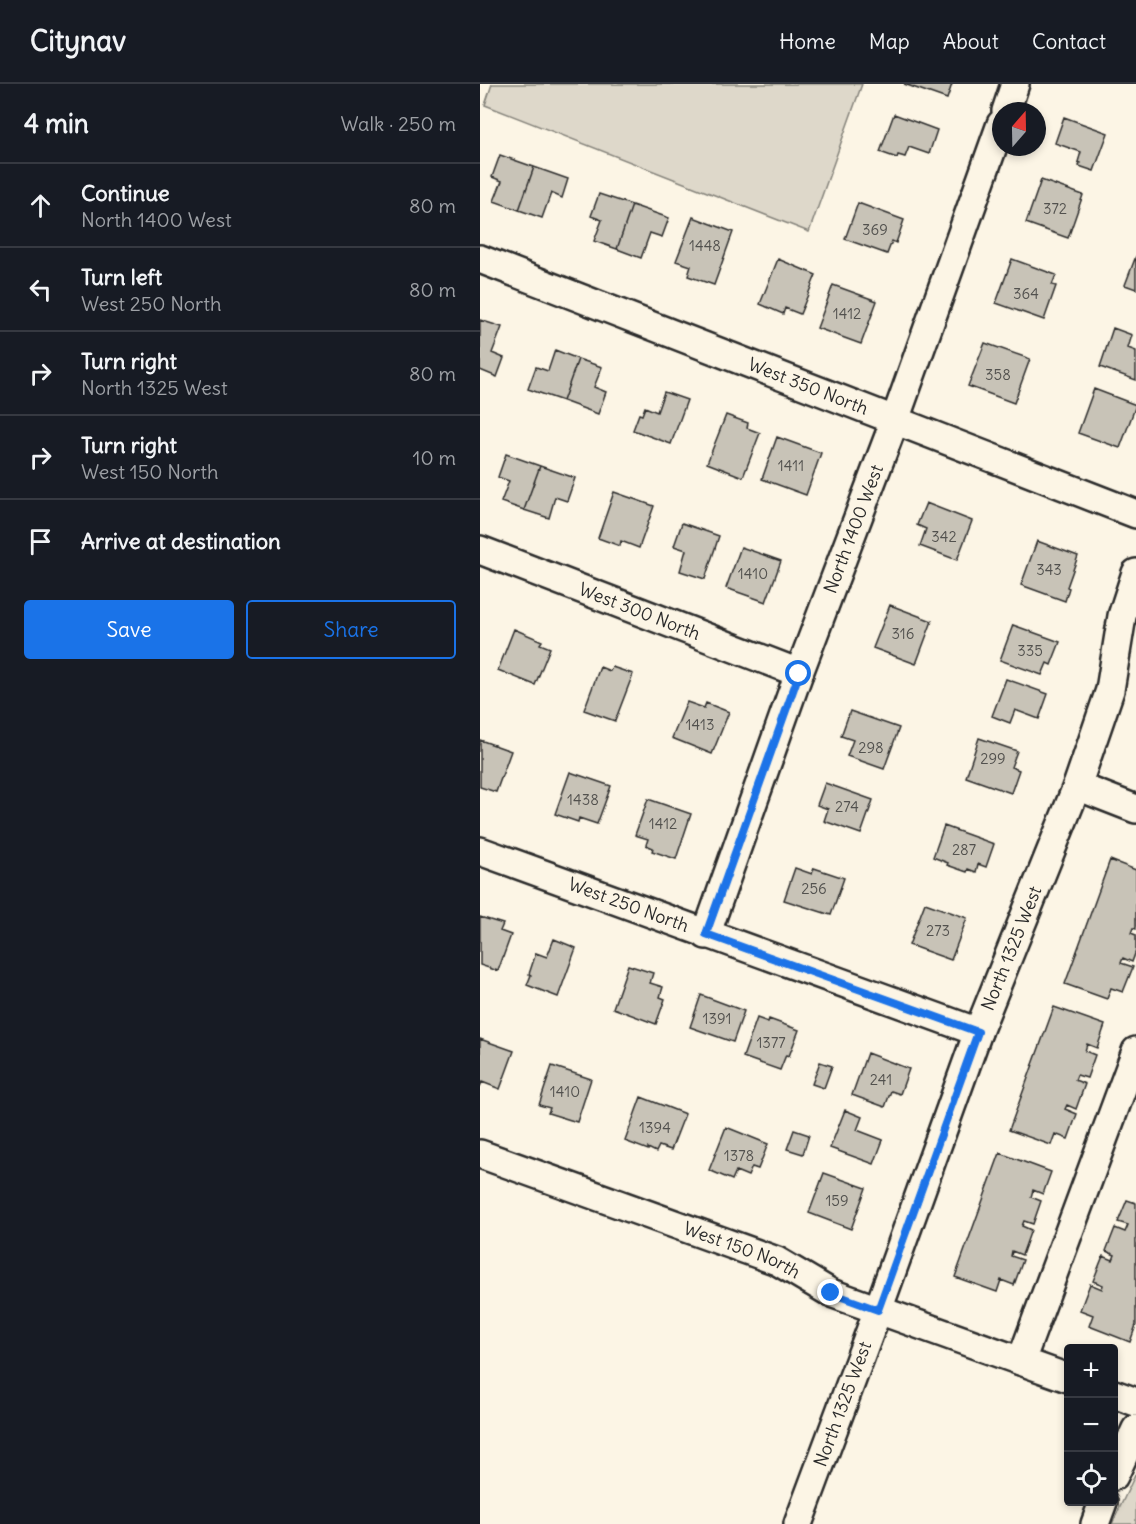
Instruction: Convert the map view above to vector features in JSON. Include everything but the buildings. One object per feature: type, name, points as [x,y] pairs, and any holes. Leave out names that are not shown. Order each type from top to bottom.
[{"type":"street","points":[[1009,102],[1015,84]]},
{"type":"street","name":"North 1400 West","points":[[706,934],[992,149]]},
{"type":"street","name":"West 350 North","points":[[480,259],[1136,514]]},
{"type":"street","name":"West 300 North","points":[[480,550],[799,674]]},
{"type":"street","name":"North 1325 West","points":[[798,1524],[978,1032],[1077,786],[1110,690],[1122,616],[1132,601],[1136,573]]},
{"type":"street","points":[[1077,786],[1136,809]]},
{"type":"street","name":"West 250 North","points":[[480,851],[978,1032]]},
{"type":"street","points":[[1022,1361],[1136,1051]]},
{"type":"street","name":"West 150 North","points":[[480,1154],[777,1261],[831,1293],[1064,1377]]},
{"type":"street","points":[[1118,1396],[1136,1402]]},
{"type":"street","points":[[1118,1466],[1136,1429]]},
{"type":"street","points":[[1095,1524],[1102,1506]]},
{"type":"shaded area","points":[[492,84],[862,84],[809,232],[485,105]]},
{"type":"shaded area","points":[[1136,1473],[1136,1524],[1112,1524]]},
{"type":"route","points":[[799,674],[706,934],[978,1032],[878,1310],[831,1293]]}]
